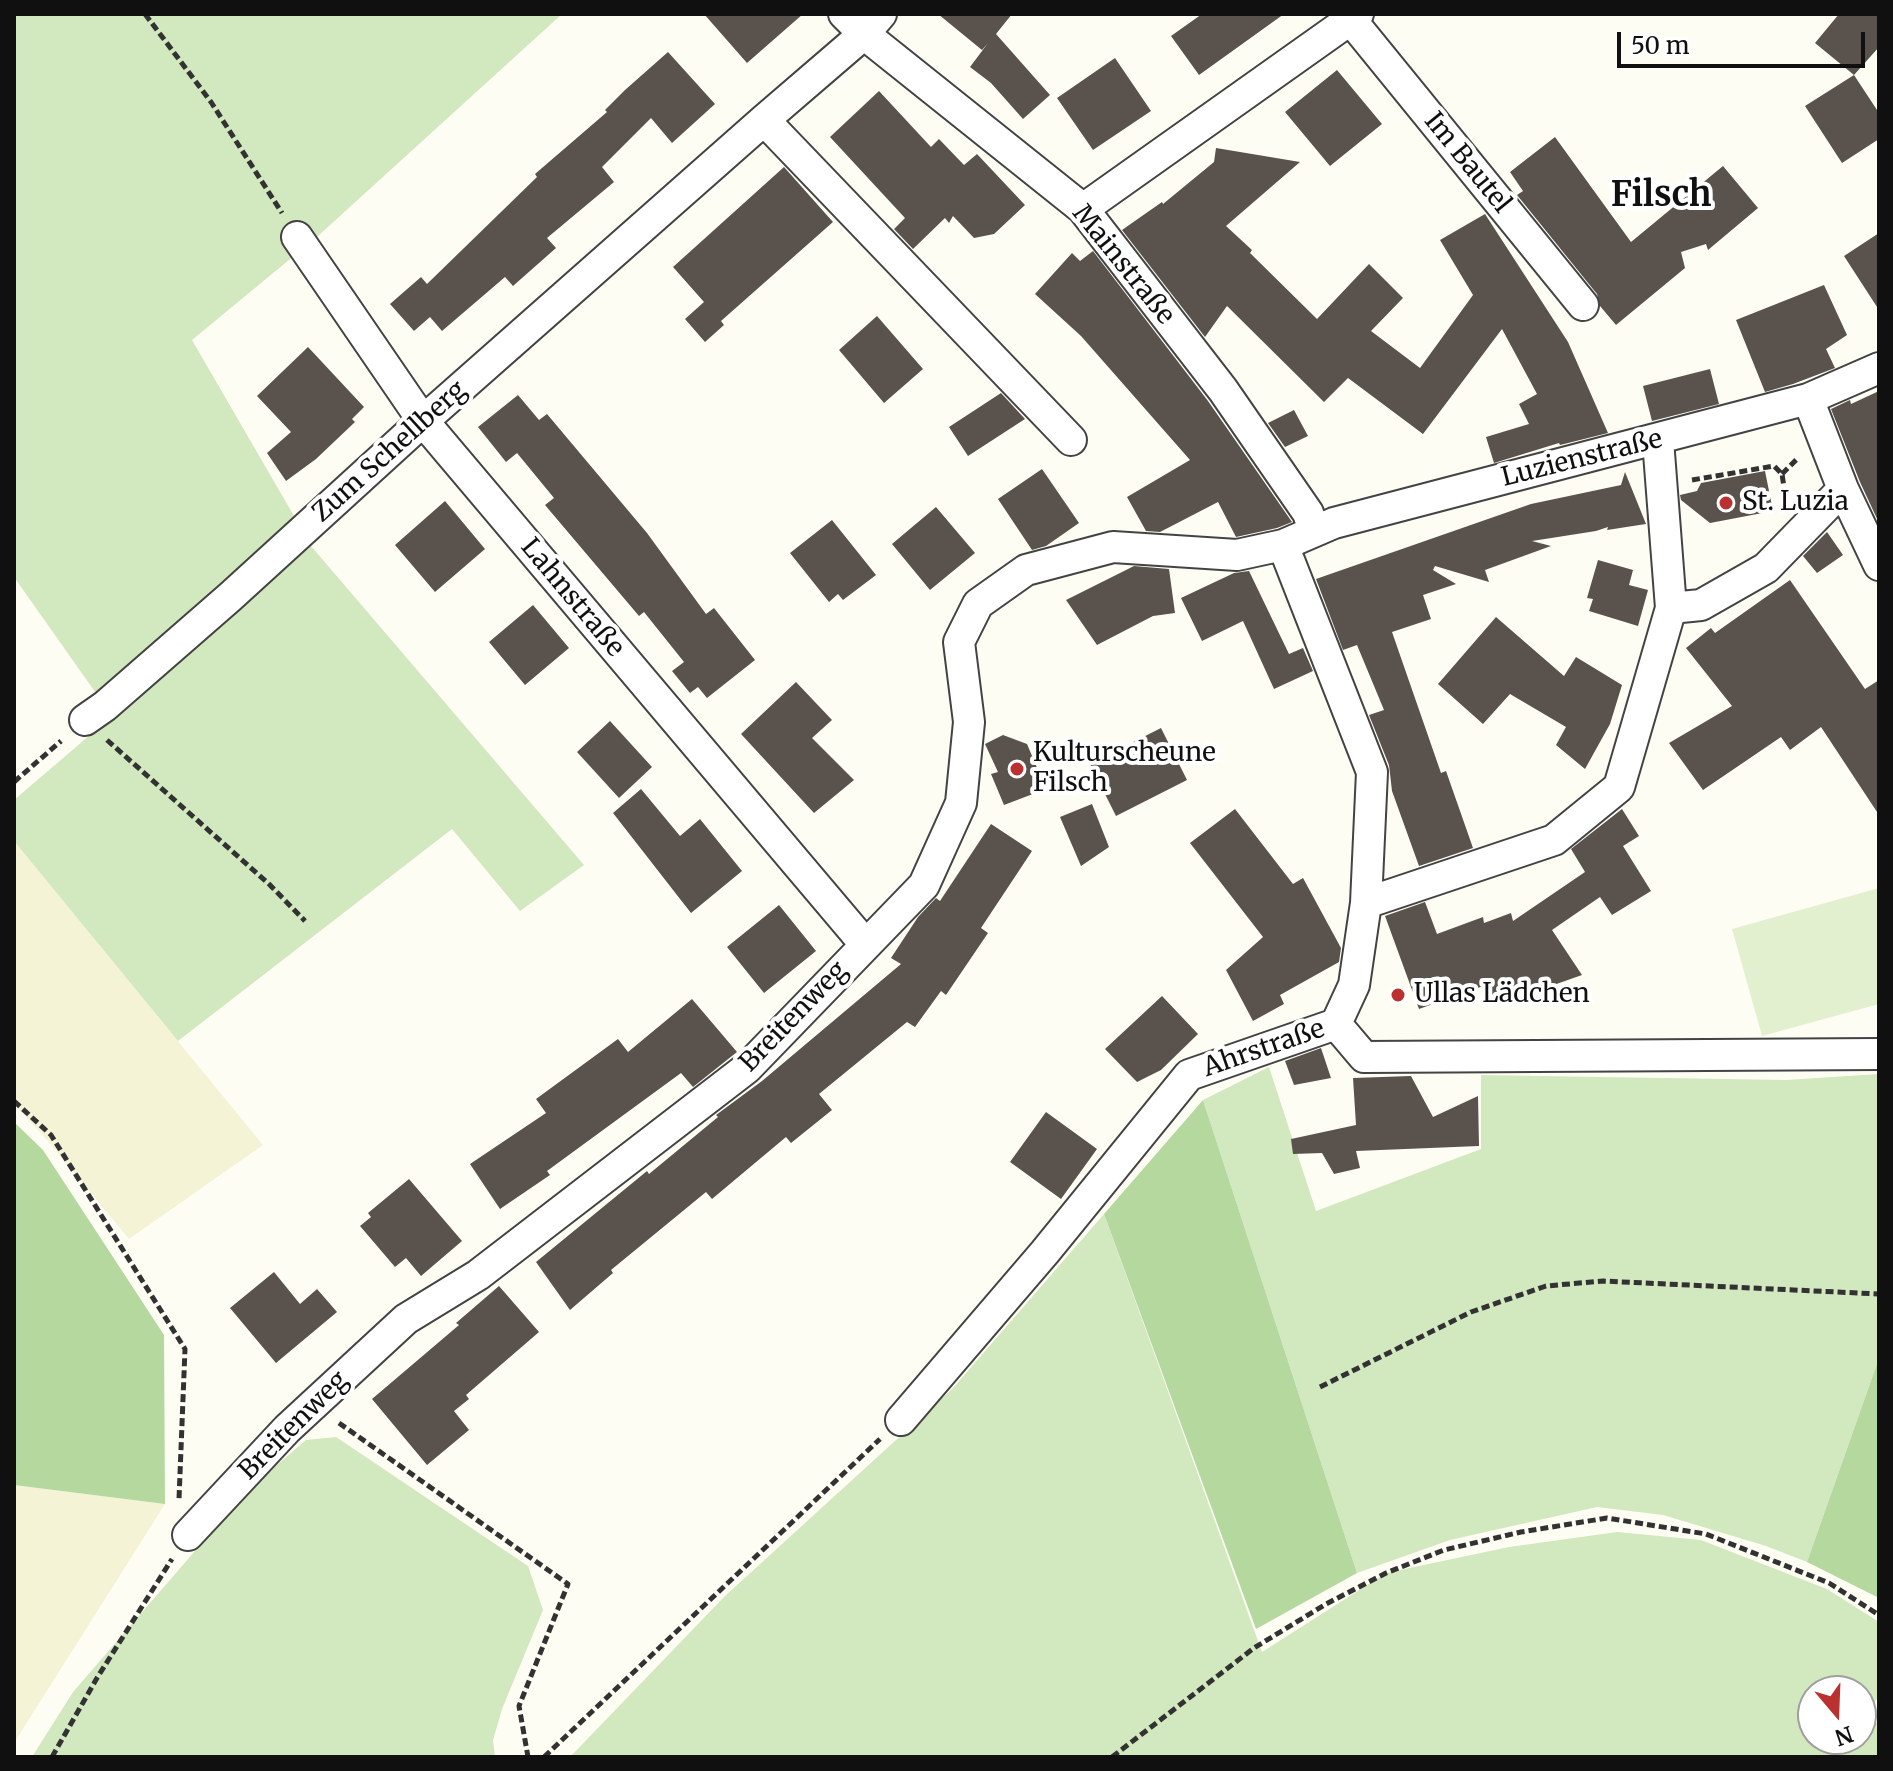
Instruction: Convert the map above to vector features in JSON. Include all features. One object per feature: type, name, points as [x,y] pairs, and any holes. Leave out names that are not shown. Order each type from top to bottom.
[{"type":"street","name":"Im Bautel","points":[[1083,209],[1354,17],[1583,305]]},
{"type":"street","name":"Mainstraße","points":[[863,21],[1083,209],[1223,390],[1308,513],[1314,531]]},
{"type":"street","name":"Zum Schellberg","points":[[85,720],[207,617],[423,421],[764,120],[863,21]]},
{"type":"street","points":[[764,120],[1071,440]]},
{"type":"street","name":"Lahnstraße","points":[[297,237],[423,421],[865,944]]},
{"type":"street","name":"Luzienstraße","points":[[1283,545],[1334,523],[1808,399],[1879,368]]},
{"type":"street","points":[[1808,399],[1843,489],[1879,565]]},
{"type":"street","points":[[1366,903],[1554,840],[1619,787],[1671,608],[1658,440]]},
{"type":"street","points":[[1671,608],[1701,605],[1766,568],[1843,489]]},
{"type":"street","name":"Breitenweg","points":[[188,1535],[313,1405],[406,1319],[478,1275],[747,1068],[924,885],[961,803],[969,722],[959,642],[978,604],[1026,570],[1113,547],[1237,555],[1283,545]]},
{"type":"street","name":"Ahrstraße","points":[[901,1420],[1045,1252],[1189,1075],[1336,1024],[1354,985],[1366,903],[1372,772],[1283,545]]},
{"type":"street","points":[[1336,1024],[1364,1057],[1879,1054]]},
{"type":"path","points":[[145,14],[211,102],[297,237]]},
{"type":"path","points":[[1688,480],[1774,466],[1782,474],[1786,501]]},
{"type":"path","points":[[14,782],[85,720],[269,884],[305,921]]},
{"type":"path","points":[[14,1101],[51,1135],[185,1349],[179,1505],[188,1535],[97,1678],[52,1757]]},
{"type":"path","points":[[1320,1387],[1471,1312],[1546,1286],[1603,1281],[1879,1294]]},
{"type":"path","points":[[313,1405],[568,1584],[519,1706],[528,1757]]},
{"type":"path","points":[[544,1757],[901,1420]]},
{"type":"path","points":[[1112,1757],[1254,1648],[1326,1604],[1386,1573],[1444,1550],[1521,1532],[1607,1518],[1706,1534],[1829,1583],[1879,1615]]},
{"type":"green space","points":[[14,14],[562,14],[318,236],[192,340],[294,516],[230,597],[105,706],[14,577]]},
{"type":"green space","points":[[311,546],[584,865],[520,911],[452,829],[178,1041],[14,841],[14,800]]},
{"type":"green space","points":[[14,841],[263,1145],[129,1239],[14,1104]]},
{"type":"green space","points":[[1879,888],[1879,1004],[1762,1036],[1732,929]]},
{"type":"green space","points":[[1269,1067],[1316,1211],[1481,1149],[1481,1075],[1786,1080],[1879,1074],[1879,1358],[1807,1562],[1766,1546],[1663,1515],[1597,1507],[1450,1540],[1357,1573],[1203,1100]]},
{"type":"green space","points":[[1203,1100],[1357,1573],[1256,1629],[1104,1214]]},
{"type":"green space","points":[[14,1122],[43,1150],[164,1335],[165,1504],[14,1485]]},
{"type":"green space","points":[[1104,1214],[1262,1652],[1386,1573],[1509,1547],[1617,1532],[1701,1540],[1827,1589],[1879,1622],[1877,1699],[1877,1675],[1797,1675],[1797,1755],[1877,1755],[1877,1723],[1879,1757],[570,1757],[725,1596],[953,1388]]},
{"type":"green space","points":[[1879,1358],[1879,1598],[1807,1562]]},
{"type":"green space","points":[[336,1437],[528,1566],[543,1610],[502,1709],[493,1740],[495,1757],[32,1757],[73,1692],[201,1544],[271,1470],[306,1440]]},
{"type":"green space","points":[[14,1485],[165,1504],[14,1743]]},
{"type":"building","points":[[704,14],[803,14],[747,63]]},
{"type":"building","points":[[938,14],[1012,14],[996,34],[1050,95],[1023,119],[991,83],[970,67],[988,43],[982,50]]},
{"type":"building","points":[[1202,14],[1284,14],[1199,75],[1171,36]]},
{"type":"building","points":[[1839,14],[1879,14],[1879,47],[1854,75],[1815,43]]},
{"type":"building","points":[[668,52],[715,104],[672,143],[651,118],[602,167],[614,182],[547,238],[556,248],[513,286],[505,277],[442,331],[430,317],[414,331],[390,304],[421,277],[427,284],[537,177],[535,174],[607,112],[605,110],[625,90]]},
{"type":"building","points":[[1115,58],[1151,111],[1093,150],[1057,98]]},
{"type":"building","points":[[1337,70],[1382,124],[1330,166],[1285,112]]},
{"type":"building","points":[[1854,75],[1879,113],[1879,139],[1842,163],[1805,106]]},
{"type":"building","points":[[879,91],[931,147],[939,139],[964,165],[977,154],[1025,205],[994,234],[974,238],[953,216],[949,223],[945,218],[913,249],[894,229],[905,218],[830,137]]},
{"type":"building","points":[[1555,137],[1631,242],[1723,166],[1758,208],[1708,250],[1706,244],[1681,252],[1685,268],[1616,325],[1600,306],[1597,294],[1517,195],[1523,191],[1510,172]]},
{"type":"building","points":[[1216,148],[1300,162],[1226,226],[1317,319],[1369,264],[1403,298],[1371,331],[1420,368],[1473,295],[1440,240],[1485,214],[1568,342],[1608,433],[1559,443],[1494,463],[1486,437],[1529,424],[1519,404],[1537,394],[1502,329],[1423,434],[1348,378],[1324,402],[1227,306],[1205,337],[1122,230],[1163,204],[1214,162]]},
{"type":"building","points":[[784,167],[833,222],[721,321],[724,325],[705,342],[685,319],[704,302],[673,267]]},
{"type":"building","points":[[1879,233],[1879,310],[1844,256]]},
{"type":"building","points":[[1093,251],[1208,401],[1292,522],[1236,537],[1218,502],[1160,532],[1146,531],[1127,497],[1190,460],[1081,336],[1035,294],[1072,253],[1080,261]]},
{"type":"building","points":[[1824,285],[1847,335],[1826,349],[1835,368],[1765,392],[1736,320]]},
{"type":"building","points":[[877,316],[923,369],[884,403],[839,350]]},
{"type":"building","points":[[308,347],[364,407],[352,419],[355,422],[316,459],[286,481],[267,453],[291,432],[257,396]]},
{"type":"building","points":[[1710,369],[1719,404],[1652,421],[1643,386]]},
{"type":"building","points":[[1879,391],[1879,523],[1831,409]]},
{"type":"building","points":[[1001,393],[1025,419],[968,456],[949,427]]},
{"type":"building","points":[[518,395],[539,420],[547,414],[647,533],[706,614],[714,608],[755,660],[707,698],[698,687],[690,693],[672,671],[684,662],[644,612],[639,616],[545,505],[554,498],[517,453],[506,462],[478,427]]},
{"type":"building","points":[[1294,410],[1308,436],[1285,447],[1268,423]]},
{"type":"building","points":[[1042,469],[1079,523],[1046,546],[1032,550],[998,499]]},
{"type":"building","name":"St. Luzia","points":[[1765,471],[1773,511],[1710,523],[1681,500],[1680,495],[1697,491],[1701,483]]},
{"type":"building","points":[[1625,472],[1646,524],[1607,530],[1608,527],[1532,541],[1551,546],[1485,570],[1489,582],[1435,566],[1433,570],[1456,584],[1423,595],[1431,619],[1392,632],[1441,773],[1446,771],[1473,848],[1419,866],[1392,791],[1389,765],[1369,715],[1384,710],[1357,645],[1343,650],[1316,579],[1531,504],[1621,485]]},
{"type":"building","points":[[445,501],[485,549],[435,592],[395,545]]},
{"type":"building","points":[[936,507],[975,553],[930,590],[892,544]]},
{"type":"building","points":[[832,520],[876,575],[843,600],[838,594],[829,602],[790,553]]},
{"type":"building","points":[[1827,532],[1843,555],[1817,573],[1803,556]]},
{"type":"building","points":[[1598,560],[1633,570],[1629,585],[1648,590],[1638,626],[1589,611],[1593,599],[1587,598]]},
{"type":"building","points":[[1134,566],[1169,569],[1175,613],[1153,616],[1097,645],[1066,600]]},
{"type":"building","points":[[1249,571],[1289,654],[1303,648],[1313,671],[1274,689],[1243,621],[1202,641],[1181,598],[1234,573]]},
{"type":"building","points":[[1790,580],[1865,689],[1879,680],[1879,815],[1821,727],[1790,750],[1781,737],[1703,790],[1669,743],[1732,706],[1686,648],[1711,628],[1715,633]]},
{"type":"building","points":[[533,605],[569,648],[525,685],[489,642]]},
{"type":"building","points":[[1496,617],[1564,676],[1576,657],[1622,685],[1610,724],[1585,769],[1556,745],[1566,727],[1510,694],[1483,724],[1438,684]]},
{"type":"building","points":[[796,682],[832,720],[812,738],[854,780],[814,813],[741,734]]},
{"type":"building","points":[[610,721],[652,767],[619,798],[577,752]]},
{"type":"building","points":[[1161,728],[1187,780],[1116,816],[1090,764]]},
{"type":"building","name":"Kulturscheune Filsch","points":[[1003,735],[1027,744],[1046,789],[1004,805],[991,774],[998,772],[985,744]]},
{"type":"building","points":[[641,789],[680,836],[700,819],[742,871],[691,913],[613,813]]},
{"type":"building","points":[[1092,804],[1109,847],[1081,866],[1060,817]]},
{"type":"building","points":[[1235,809],[1293,884],[1303,878],[1341,948],[1339,962],[1280,995],[1284,1004],[1253,1021],[1226,970],[1263,937],[1190,843]]},
{"type":"building","points":[[1622,809],[1639,836],[1623,846],[1651,891],[1612,915],[1600,897],[1552,930],[1582,975],[1494,1006],[1486,985],[1419,1009],[1385,916],[1425,902],[1437,934],[1483,917],[1484,923],[1511,913],[1513,921],[1585,872],[1571,849]]},
{"type":"building","points":[[991,824],[1032,851],[981,928],[988,933],[946,995],[941,991],[915,1027],[907,1022],[819,1094],[832,1110],[791,1143],[786,1137],[712,1199],[706,1192],[611,1270],[613,1273],[570,1310],[536,1262],[647,1171],[649,1174],[718,1117],[716,1115],[762,1081],[901,964],[891,958],[918,917],[936,898],[940,901]]},
{"type":"building","points":[[779,905],[816,951],[764,993],[727,947]]},
{"type":"building","points":[[1162,996],[1198,1034],[1161,1070],[1137,1082],[1105,1049]]},
{"type":"building","points":[[692,999],[737,1052],[693,1087],[681,1073],[547,1171],[550,1175],[500,1209],[470,1164],[546,1113],[536,1099],[618,1039],[628,1052]]},
{"type":"building","points":[[1321,1048],[1331,1078],[1294,1085],[1285,1061]]},
{"type":"building","points":[[1411,1076],[1433,1117],[1478,1096],[1479,1146],[1356,1151],[1360,1168],[1334,1174],[1322,1153],[1293,1154],[1291,1139],[1356,1125],[1353,1078]]},
{"type":"building","points":[[1046,1112],[1097,1149],[1061,1199],[1010,1162]]},
{"type":"building","points":[[409,1179],[462,1241],[421,1276],[406,1258],[395,1267],[360,1226],[371,1217],[368,1213]]},
{"type":"building","points":[[274,1272],[300,1304],[317,1289],[337,1312],[276,1363],[230,1308]]},
{"type":"building","points":[[499,1286],[539,1332],[466,1395],[469,1399],[454,1411],[469,1430],[427,1465],[372,1399],[459,1325],[456,1323]]},
{"type":"place","name":"St. Luzia","points":[[1726,503]]},
{"type":"place","name":"Kulturscheune Filsch","points":[[1017,769]]},
{"type":"place","name":"Ullas Lädchen","points":[[1398,995]]},
{"type":"district","name":"Filsch","points":[[1661,196]]}]
